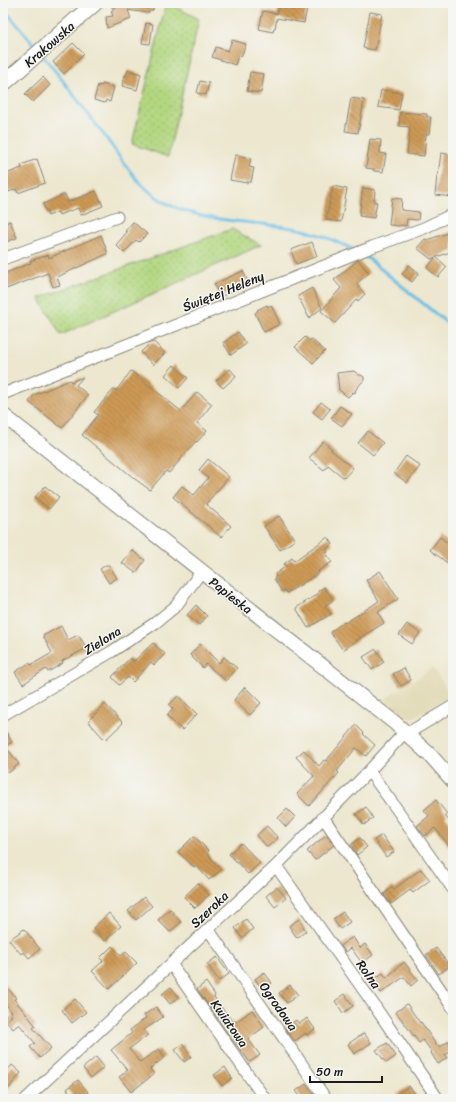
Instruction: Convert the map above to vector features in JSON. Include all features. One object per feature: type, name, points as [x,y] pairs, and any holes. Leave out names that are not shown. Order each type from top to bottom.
[{"type":"main road","name":"Krakowska","points":[[3,84],[95,3]]},
{"type":"street","name":"Świętej Heleny","points":[[3,394],[367,249],[424,228],[453,214]]},
{"type":"street","points":[[3,258],[117,217]]},
{"type":"street","name":"Papieska","points":[[3,415],[395,723],[431,756],[453,781]]},
{"type":"street","name":"Zielona","points":[[3,715],[105,655],[155,623],[176,606],[201,572]]},
{"type":"street","points":[[405,732],[413,730],[453,706]]},
{"type":"street","name":"Szeroka","points":[[26,1099],[276,866],[405,732]]},
{"type":"street","points":[[369,771],[453,889]]},
{"type":"street","points":[[323,817],[453,1008]]},
{"type":"street","name":"Rolna","points":[[276,866],[438,1099]]},
{"type":"street","name":"Ogrodowa","points":[[208,929],[326,1099]]},
{"type":"street","name":"Kwiatowa","points":[[171,964],[265,1099]]},
{"type":"shaded area","points":[[433,668],[451,696],[410,719],[384,699]]},
{"type":"green space","points":[[166,3],[199,19],[168,157],[132,144]]},
{"type":"green space","points":[[232,229],[261,245],[61,335],[39,298]]},
{"type":"building","points":[[112,3],[154,3],[153,10],[147,13],[128,10],[131,19],[107,28],[106,17],[113,16],[111,11],[117,8],[112,8]]},
{"type":"building","points":[[294,3],[308,3],[304,23],[277,18],[273,32],[259,29],[263,11],[277,14],[279,6],[293,10]]},
{"type":"building","points":[[370,12],[382,14],[375,50],[363,48]]},
{"type":"building","points":[[146,23],[153,24],[150,44],[142,43]]},
{"type":"building","points":[[232,40],[246,44],[241,57],[238,56],[235,65],[212,57],[216,47],[228,51]]},
{"type":"building","points":[[73,43],[84,54],[64,74],[53,62]]},
{"type":"building","points":[[128,70],[141,74],[137,90],[122,86]]},
{"type":"building","points":[[250,72],[264,74],[261,93],[247,91]]},
{"type":"building","points":[[43,77],[50,85],[33,102],[25,94]]},
{"type":"building","points":[[200,81],[209,83],[206,95],[197,93]]},
{"type":"building","points":[[102,84],[114,87],[110,102],[106,100],[105,103],[94,100],[98,85],[102,86]]},
{"type":"building","points":[[381,90],[402,93],[399,110],[378,107]]},
{"type":"building","points":[[351,98],[364,100],[358,133],[345,131]]},
{"type":"building","points":[[400,112],[427,114],[427,117],[431,117],[429,134],[426,134],[424,156],[407,154],[410,127],[399,126]]},
{"type":"building","points":[[370,139],[381,140],[380,153],[386,154],[383,172],[366,168]]},
{"type":"building","points":[[441,153],[453,155],[453,197],[435,195]]},
{"type":"building","points":[[235,155],[251,158],[249,167],[254,168],[251,182],[247,183],[230,180]]},
{"type":"building","points":[[37,159],[45,183],[18,193],[16,189],[3,194],[3,175],[22,168],[21,165]]},
{"type":"building","points":[[333,186],[347,189],[341,222],[326,220]]},
{"type":"building","points":[[363,188],[375,190],[374,202],[377,202],[374,218],[359,216]]},
{"type":"building","points":[[96,191],[103,206],[81,215],[78,208],[59,215],[58,212],[48,216],[43,204],[65,194],[68,202]]},
{"type":"building","points":[[392,198],[402,199],[401,210],[419,212],[418,220],[407,219],[406,226],[389,225]]},
{"type":"building","points":[[10,221],[17,238],[3,243],[3,224]]},
{"type":"building","points":[[133,222],[147,234],[139,242],[136,240],[124,253],[116,245]]},
{"type":"building","points":[[453,231],[453,251],[431,259],[417,248],[425,239],[427,240]]},
{"type":"building","points":[[101,235],[107,254],[57,277],[60,285],[53,287],[48,273],[6,289],[3,282],[3,274],[31,263],[30,261],[48,255],[49,258]]},
{"type":"building","points":[[312,242],[317,256],[296,264],[291,250]]},
{"type":"building","points":[[436,257],[447,267],[438,277],[427,268]]},
{"type":"building","points":[[358,260],[369,273],[356,284],[365,294],[358,301],[357,299],[335,323],[321,311],[341,288],[334,280]]},
{"type":"building","points":[[409,265],[419,273],[412,282],[402,274]]},
{"type":"building","points":[[243,271],[249,284],[220,297],[214,284]]},
{"type":"building","points":[[312,288],[322,308],[309,318],[298,296]]},
{"type":"building","points":[[267,305],[268,307],[271,305],[280,324],[264,332],[255,313],[258,311],[257,310]]},
{"type":"building","points":[[238,332],[246,344],[231,355],[223,343]]},
{"type":"building","points":[[305,337],[310,341],[311,339],[325,351],[313,363],[295,347]]},
{"type":"building","points":[[154,342],[165,353],[153,365],[141,352],[150,343]]},
{"type":"building","points":[[174,365],[188,378],[179,388],[165,375]]},
{"type":"building","points":[[230,369],[236,376],[223,388],[216,381]]},
{"type":"building","points":[[131,371],[181,411],[197,392],[212,404],[197,423],[207,431],[197,442],[196,441],[169,473],[166,471],[150,490],[82,435],[98,415],[94,412],[114,389],[116,391]]},
{"type":"building","points":[[354,371],[364,377],[364,380],[356,389],[355,393],[353,392],[348,397],[339,390],[337,373]]},
{"type":"building","points":[[83,377],[76,385],[88,395],[62,428],[29,402],[34,395],[70,380],[71,382]]},
{"type":"building","points":[[321,402],[330,409],[322,419],[313,412]]},
{"type":"building","points":[[340,406],[352,414],[342,426],[331,418]]},
{"type":"building","points":[[368,431],[383,443],[373,455],[358,443]]},
{"type":"building","points":[[323,441],[332,449],[331,450],[353,468],[344,478],[328,465],[324,470],[309,458]]},
{"type":"building","points":[[406,456],[420,466],[407,483],[394,473]]},
{"type":"building","points":[[208,459],[229,477],[206,504],[231,526],[221,537],[173,497],[182,486],[194,495],[208,478],[199,470]]},
{"type":"building","points":[[45,486],[59,497],[49,509],[35,497]]},
{"type":"building","points":[[279,516],[295,540],[280,550],[264,526]]},
{"type":"building","points":[[328,537],[333,544],[326,549],[328,552],[326,553],[332,562],[318,571],[319,573],[287,593],[285,590],[282,592],[274,579],[276,577],[275,574],[285,567],[286,566],[284,564],[292,558],[294,561]]},
{"type":"building","points":[[440,537],[453,547],[453,567],[430,550]]},
{"type":"building","points":[[132,550],[145,560],[136,573],[122,563]]},
{"type":"building","points":[[106,565],[109,565],[117,578],[109,583],[100,569]]},
{"type":"building","points":[[380,571],[398,599],[378,612],[384,623],[343,650],[330,632],[379,601],[366,580]]},
{"type":"building","points":[[324,587],[333,600],[325,606],[331,614],[308,628],[296,608],[319,593],[318,591]]},
{"type":"building","points":[[196,605],[207,616],[199,625],[187,615]]},
{"type":"building","points":[[407,624],[420,633],[412,644],[399,635]]},
{"type":"building","points":[[61,626],[68,640],[78,635],[87,648],[62,661],[63,663],[48,672],[46,669],[23,684],[15,672],[29,663],[31,665],[52,653],[43,636]]},
{"type":"building","points":[[153,643],[165,654],[154,665],[151,662],[133,682],[128,677],[119,685],[112,677],[130,658],[134,661]]},
{"type":"building","points":[[200,644],[219,663],[224,657],[237,668],[226,681],[206,664],[203,668],[190,655]]},
{"type":"building","points":[[376,649],[384,662],[372,670],[363,657]]},
{"type":"building","points":[[404,668],[411,680],[401,686],[393,674]]},
{"type":"building","points":[[245,687],[261,703],[250,715],[234,700]]},
{"type":"building","points":[[178,696],[197,714],[182,730],[167,716],[173,709],[169,705]]},
{"type":"building","points":[[105,704],[123,723],[105,740],[88,721]]},
{"type":"building","points":[[356,725],[375,745],[366,756],[356,748],[337,771],[339,773],[309,806],[297,794],[314,776],[296,757],[304,750],[319,766],[324,760],[326,761]]},
{"type":"building","points":[[3,727],[12,742],[5,746],[19,764],[8,773],[3,767]]},
{"type":"building","points":[[436,800],[447,814],[445,816],[453,825],[453,851],[435,828],[425,836],[417,826],[429,816],[424,810]]},
{"type":"building","points":[[366,807],[373,818],[364,825],[356,814]]},
{"type":"building","points":[[287,809],[295,817],[286,827],[278,818]]},
{"type":"building","points":[[267,826],[278,838],[267,847],[257,835]]},
{"type":"building","points":[[326,835],[334,845],[315,860],[307,851]]},
{"type":"building","points":[[382,835],[394,852],[386,857],[374,840]]},
{"type":"building","points":[[194,836],[209,851],[207,853],[221,870],[209,880],[196,865],[194,867],[178,852]]},
{"type":"building","points":[[360,838],[367,847],[357,855],[351,845]]},
{"type":"building","points":[[241,843],[260,863],[248,874],[229,854]]},
{"type":"building","points":[[421,869],[430,880],[413,893],[410,890],[391,904],[384,894],[392,887],[394,889]]},
{"type":"building","points":[[198,883],[209,895],[195,908],[184,897]]},
{"type":"building","points":[[277,887],[286,898],[275,907],[266,896]]},
{"type":"building","points":[[144,897],[152,906],[136,920],[128,911]]},
{"type":"building","points":[[170,909],[181,922],[170,932],[158,920]]},
{"type":"building","points":[[343,912],[350,922],[340,929],[333,919]]},
{"type":"building","points":[[109,913],[121,926],[105,941],[93,928]]},
{"type":"building","points":[[246,919],[253,929],[242,938],[235,928]]},
{"type":"building","points":[[299,919],[306,931],[297,938],[289,926]]},
{"type":"building","points":[[24,929],[40,949],[29,958],[24,952],[21,954],[9,940]]},
{"type":"building","points":[[353,937],[360,948],[365,944],[373,955],[362,963],[351,948],[346,952],[341,946]]},
{"type":"building","points":[[112,946],[121,956],[126,952],[137,963],[109,989],[92,971],[103,961],[100,958]]},
{"type":"building","points":[[436,948],[450,966],[439,974],[426,955]]},
{"type":"building","points":[[217,957],[229,974],[219,981],[207,964]]},
{"type":"building","points":[[404,962],[418,980],[411,986],[404,977],[381,993],[373,980],[383,973],[386,978]]},
{"type":"building","points":[[264,972],[272,983],[263,990],[255,979]]},
{"type":"building","points":[[3,982],[16,998],[14,999],[36,1026],[33,1028],[51,1048],[40,1058],[30,1047],[35,1043],[19,1024],[13,1029],[6,1021],[12,1016],[10,1013],[12,1012],[3,1001]]},
{"type":"building","points":[[206,982],[215,995],[214,997],[233,1024],[252,1010],[264,1027],[248,1039],[260,1055],[250,1062],[233,1041],[197,989]]},
{"type":"building","points":[[290,985],[298,995],[287,1003],[279,993]]},
{"type":"building","points":[[171,987],[179,997],[170,1004],[162,994]]},
{"type":"building","points":[[345,994],[353,1006],[343,1013],[335,1001]]},
{"type":"building","points":[[75,999],[86,1012],[72,1023],[62,1010]]},
{"type":"building","points":[[407,1004],[437,1046],[438,1045],[440,1047],[449,1041],[453,1047],[453,1050],[445,1055],[447,1058],[438,1064],[431,1053],[432,1052],[423,1040],[419,1043],[396,1012]]},
{"type":"building","points":[[156,1007],[163,1017],[144,1030],[148,1035],[129,1049],[140,1062],[159,1049],[165,1057],[150,1069],[154,1074],[131,1092],[119,1077],[128,1070],[111,1050],[132,1033],[130,1030],[146,1018],[144,1015]]},
{"type":"building","points":[[307,1018],[315,1029],[307,1035],[306,1033],[295,1041],[285,1028],[296,1020],[299,1024]]},
{"type":"building","points":[[364,1033],[371,1043],[354,1054],[348,1044]]},
{"type":"building","points":[[387,1043],[396,1056],[386,1063],[376,1050]]},
{"type":"building","points":[[183,1044],[191,1057],[184,1062],[175,1050]]},
{"type":"building","points":[[96,1057],[104,1067],[91,1078],[83,1068]]},
{"type":"building","points":[[12,1065],[21,1073],[9,1088],[3,1083],[3,1076]]},
{"type":"building","points":[[225,1067],[232,1078],[222,1086],[214,1075]]},
{"type":"building","points":[[78,1080],[88,1092],[80,1099],[75,1099],[67,1089]]},
{"type":"building","points":[[306,1084],[317,1099],[302,1099],[296,1091]]},
{"type":"building","points":[[409,1086],[419,1099],[401,1099],[397,1094]]},
{"type":"waterway","points":[[3,8],[37,48]]},
{"type":"waterway","points":[[43,56],[142,185],[161,200],[187,212],[204,216],[303,230],[329,238],[354,250]]},
{"type":"waterway","points":[[361,254],[453,328]]}]
